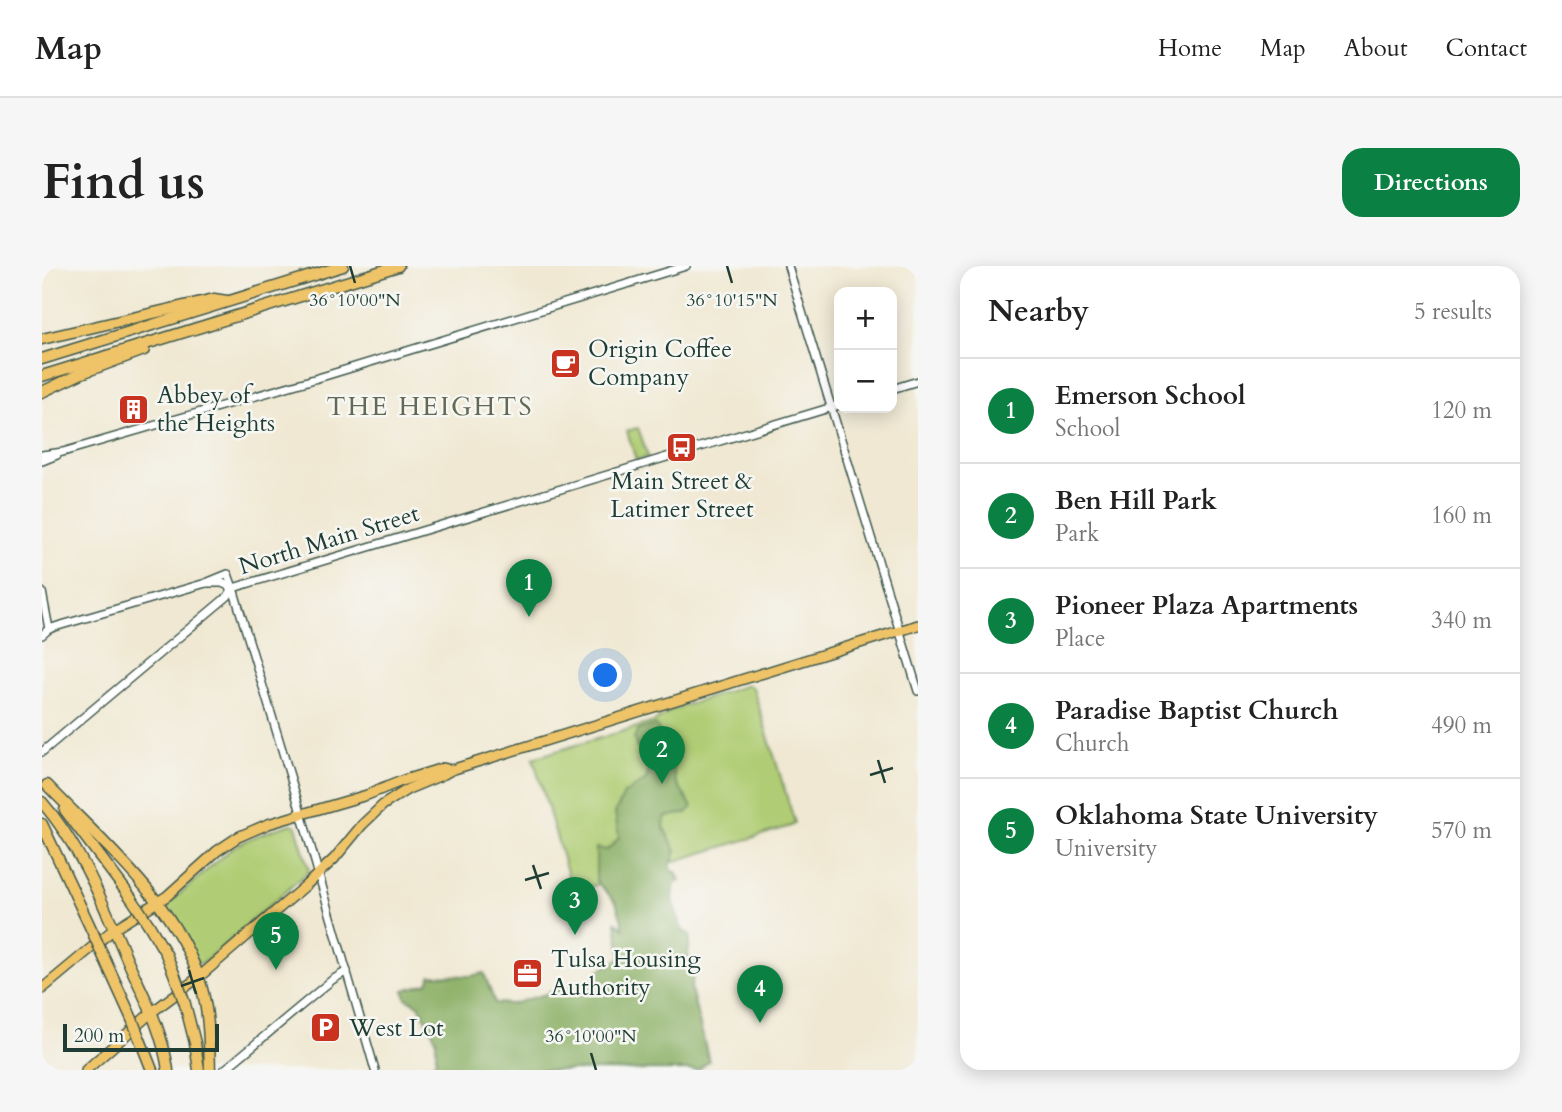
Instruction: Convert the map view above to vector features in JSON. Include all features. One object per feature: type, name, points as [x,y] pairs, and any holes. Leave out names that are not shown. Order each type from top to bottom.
[{"type":"highway","points":[[42,359],[344,266]]},
{"type":"highway","points":[[42,376],[398,266]]},
{"type":"highway","points":[[42,339],[214,299],[232,301]]},
{"type":"highway","points":[[42,392],[82,373],[206,325]]},
{"type":"highway","points":[[44,781],[78,822],[92,847],[132,899],[166,954],[185,1004],[199,1070]]},
{"type":"highway","points":[[42,802],[78,852],[152,1012],[163,1043],[168,1070]]},
{"type":"highway","points":[[78,822],[101,840],[134,873],[158,902],[182,941],[199,977],[208,1024],[210,1070]]},
{"type":"highway","points":[[42,824],[132,1019],[152,1070]]},
{"type":"main road","points":[[86,1070],[152,1012],[199,977],[334,859],[383,805],[408,789],[451,770],[918,625]]},
{"type":"main road","points":[[42,989],[114,929],[158,902],[203,866],[217,851],[238,837],[257,828],[367,795],[404,780],[443,768],[451,770]]},
{"type":"street","points":[[42,461],[63,452],[340,372],[686,266]]},
{"type":"street","points":[[789,266],[834,400]]},
{"type":"street","points":[[897,387],[918,381]]},
{"type":"street","name":"North Main Street","points":[[42,752],[229,595],[233,588],[834,407]]},
{"type":"street","points":[[838,413],[918,691]]},
{"type":"street","points":[[42,455],[63,452]]},
{"type":"street","points":[[42,635],[50,629],[206,583],[228,574],[375,1070]]},
{"type":"street","points":[[206,583],[222,583],[233,588]]},
{"type":"street","points":[[42,592],[50,629]]},
{"type":"street","points":[[225,1070],[332,980],[347,971]]},
{"type":"green space","points":[[638,428],[648,457],[636,460],[627,431]]},
{"type":"green space","points":[[747,685],[753,688],[795,823],[573,892],[533,758],[654,722],[672,710]]},
{"type":"green space","points":[[656,725],[671,757],[676,782],[692,807],[687,813],[665,817],[664,828],[676,851],[670,867],[680,881],[675,883],[672,900],[682,930],[690,935],[688,957],[695,963],[691,989],[709,1061],[698,1070],[434,1070],[430,1066],[436,1060],[436,1039],[419,1005],[406,998],[404,990],[428,983],[431,975],[471,976],[484,973],[495,1003],[512,1004],[596,979],[598,971],[621,958],[616,922],[624,928],[616,902],[596,881],[596,848],[607,850],[619,838],[615,813],[624,794],[646,780],[651,763],[646,746],[637,748],[634,738],[638,730]]},
{"type":"green space","points":[[291,824],[296,826],[308,872],[202,964],[197,963],[166,906],[232,848],[260,834]]},
{"type":"place","name":"Origin Coffee Company","points":[[565,363]]},
{"type":"place","name":"Abbey of the Heights","points":[[134,409]]},
{"type":"place","name":"Main Street & Latimer Street","points":[[682,447]]},
{"type":"place","name":"Emerson School","points":[[529,617]]},
{"type":"place","name":"Ben Hill Park","points":[[662,784]]},
{"type":"place","name":"Pioneer Plaza Apartments","points":[[575,935]]},
{"type":"place","name":"Oklahoma State University","points":[[276,970]]},
{"type":"place","name":"Tulsa Housing Authority","points":[[528,973]]},
{"type":"place","name":"Paradise Baptist Church","points":[[760,1023]]},
{"type":"place","name":"West Lot","points":[[326,1028]]},
{"type":"district","name":"THE HEIGHTS","points":[[430,406]]}]
